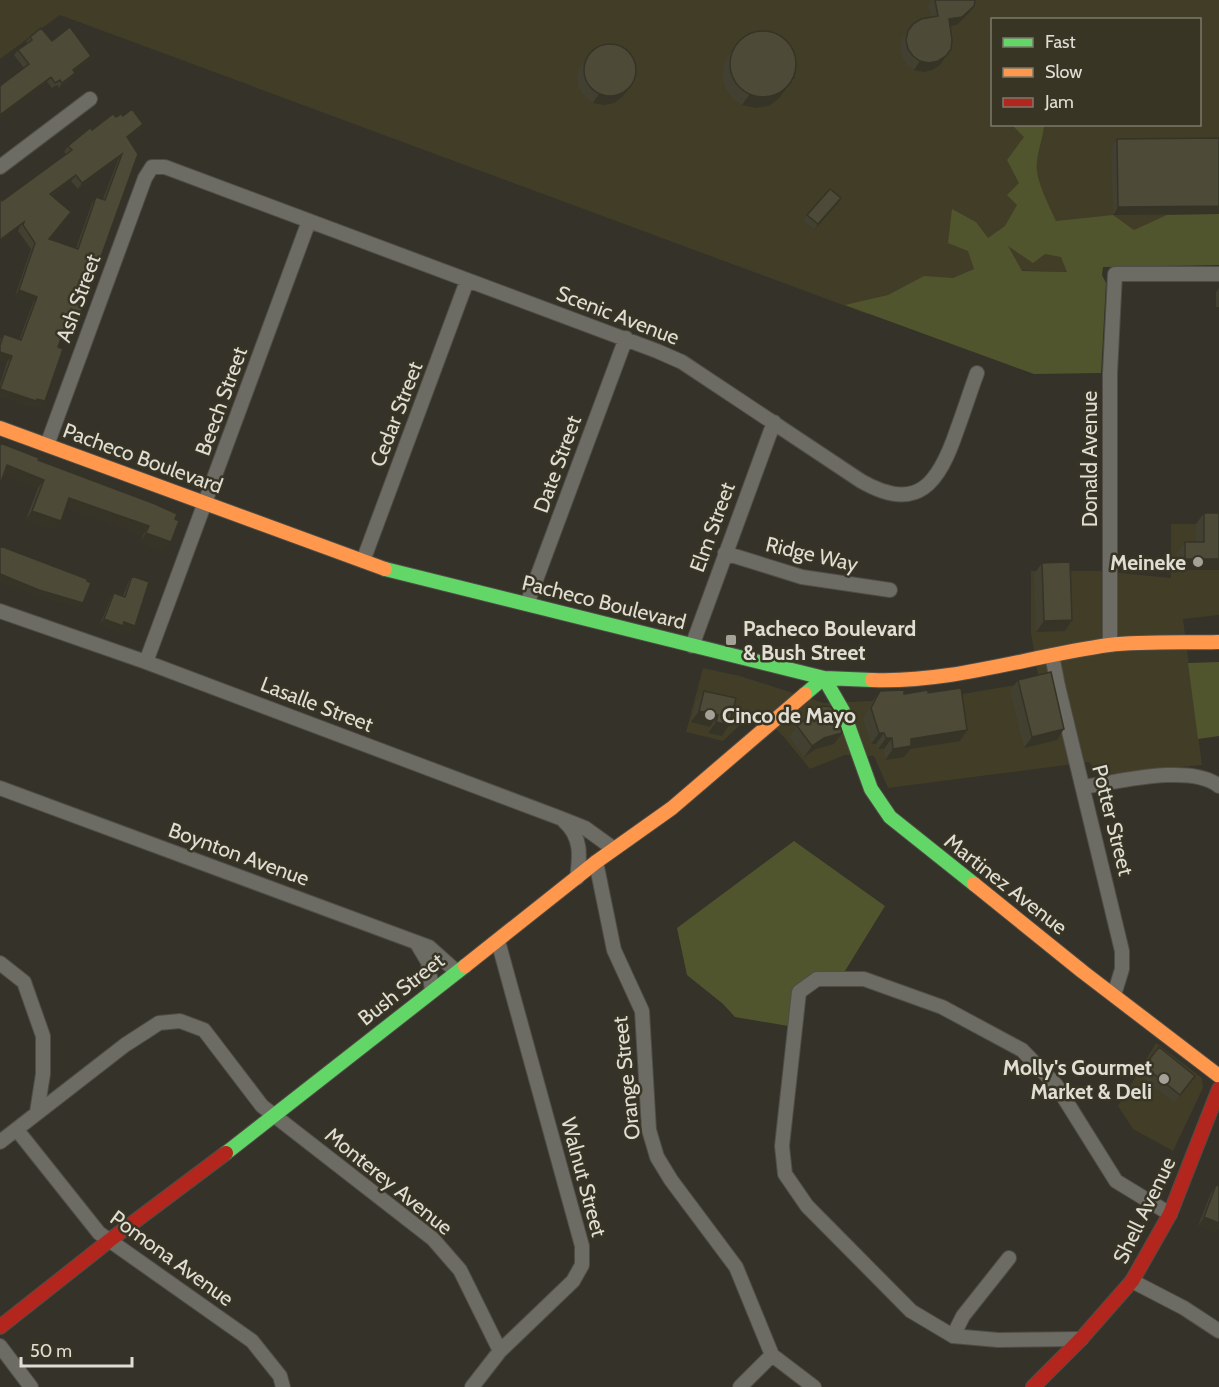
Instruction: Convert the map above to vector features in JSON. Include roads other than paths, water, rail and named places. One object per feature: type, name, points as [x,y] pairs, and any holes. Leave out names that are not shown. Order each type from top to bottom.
[{"type":"street","points":[[0,167],[90,99]]},
{"type":"street","name":"Scenic Avenue","points":[[152,167],[165,167],[467,281],[626,338],[682,362],[878,490],[892,495],[909,495],[923,489],[935,479],[945,464],[977,373]]},
{"type":"street","name":"Ash Street","points":[[47,445],[145,178],[152,167]]},
{"type":"street","name":"Beech Street","points":[[146,662],[309,221]]},
{"type":"street","name":"Donald Avenue","points":[[1110,645],[1110,373],[1115,274],[1219,274]]},
{"type":"street","name":"Cedar Street","points":[[363,561],[467,281]]},
{"type":"street","name":"Date Street","points":[[527,604],[626,338]]},
{"type":"street","name":"Elm Street","points":[[692,646],[774,422]]},
{"type":"street","name":"Pacheco Boulevard","points":[[0,428],[363,561],[824,678],[900,681],[941,677],[1110,645],[1219,642]]},
{"type":"street","name":"Ridge Way","points":[[725,553],[802,577],[890,590]]},
{"type":"street","name":"Lasalle Street","points":[[0,611],[146,662],[560,818],[585,828],[614,849]]},
{"type":"street","name":"Potter Street","points":[[1052,655],[1122,951],[1122,969],[1114,995]]},
{"type":"street","name":"Bush Street","points":[[0,1327],[110,1240],[274,1116],[596,862],[672,808],[824,678]]},
{"type":"street","name":"Martinez Avenue","points":[[824,678],[843,711],[871,789],[890,817],[1083,972],[1219,1076]]},
{"type":"street","points":[[1083,787],[1165,775],[1200,776],[1219,786]]},
{"type":"street","name":"Boynton Avenue","points":[[0,788],[429,947],[457,972]]},
{"type":"street","points":[[560,818],[576,834],[579,858],[577,878]]},
{"type":"street","name":"Orange Street","points":[[596,862],[614,950],[642,1011],[649,1130],[657,1157],[671,1180],[736,1267],[772,1355]]},
{"type":"street","name":"Walnut Street","points":[[472,1387],[486,1381],[500,1351],[573,1281],[582,1265],[582,1246],[498,941]]},
{"type":"street","points":[[416,942],[428,962],[432,991]]},
{"type":"street","points":[[0,963],[24,982],[43,1036],[43,1074],[37,1112]]},
{"type":"street","points":[[1081,1339],[998,1340],[953,1336],[910,1311],[807,1206],[785,1174],[782,1146],[799,992],[817,978],[864,978],[942,1007],[1022,1050],[1056,1085],[1116,1181],[1170,1214]]},
{"type":"street","name":"Monterey Avenue","points":[[0,1142],[124,1045],[159,1023],[180,1021],[204,1030],[262,1106],[434,1239],[460,1270],[500,1351]]},
{"type":"street","name":"Shell Avenue","points":[[1033,1387],[1081,1339],[1132,1281],[1170,1214],[1219,1089]]},
{"type":"street","name":"Pomona Avenue","points":[[17,1130],[99,1233],[252,1341],[280,1376],[283,1387]]},
{"type":"street","points":[[953,1336],[963,1316],[1009,1258]]},
{"type":"street","points":[[1132,1281],[1184,1308],[1219,1331]]},
{"type":"street","points":[[0,1346],[31,1387]]},
{"type":"street","points":[[740,1387],[772,1355],[814,1387]]},
{"type":"place","name":"Meineke","points":[[1198,562]]},
{"type":"place","name":"Pacheco Boulevard & Bush Street","points":[[731,640]]},
{"type":"place","name":"Cinco de Mayo","points":[[710,715]]},
{"type":"place","name":"Molly's Gourmet Market & Deli","points":[[1164,1079]]}]
